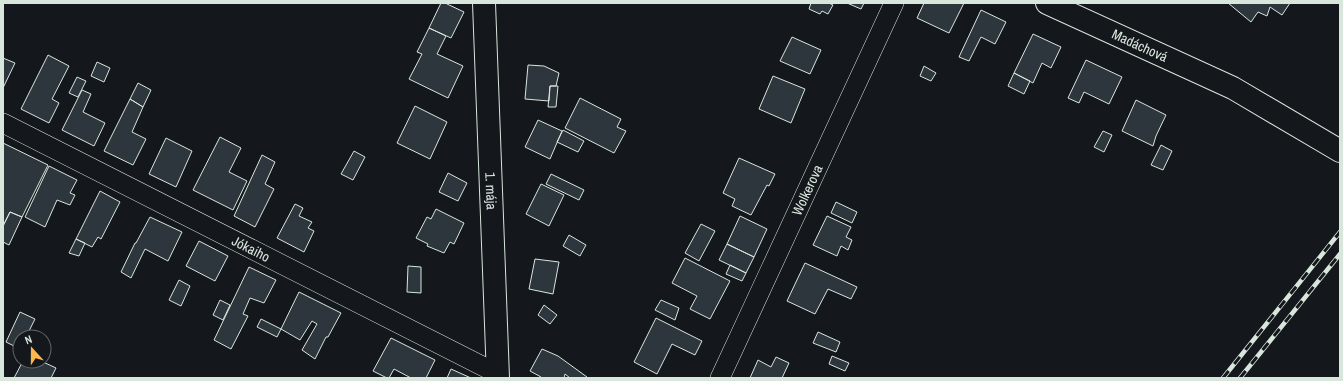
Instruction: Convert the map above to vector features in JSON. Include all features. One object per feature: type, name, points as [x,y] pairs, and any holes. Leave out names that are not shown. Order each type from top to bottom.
[{"type":"street","name":"1. mája","points":[[484,3],[498,376]]},
{"type":"street","name":"Wolkerova","points":[[720,378],[894,3]]},
{"type":"street","name":"Madáchová","points":[[1047,3],[1233,88],[1340,151]]},
{"type":"street","name":"Jókaiho","points":[[3,123],[498,376]]},
{"type":"building","points":[[441,3],[445,3],[464,12],[451,38],[429,28]]},
{"type":"building","points":[[811,3],[829,3],[833,5],[828,14],[822,11],[820,14],[809,9]]},
{"type":"building","points":[[847,3],[864,3],[861,9]]},
{"type":"building","points":[[924,3],[964,3],[949,33],[917,18]]},
{"type":"building","points":[[1228,3],[1290,3],[1282,15],[1270,7],[1267,16],[1258,12],[1251,22]]},
{"type":"building","points":[[981,10],[1006,22],[995,44],[981,37],[969,61],[959,57]]},
{"type":"building","points":[[429,28],[446,36],[437,54],[463,66],[448,98],[409,79],[422,54],[417,52]]},
{"type":"building","points":[[1033,34],[1061,47],[1051,68],[1042,63],[1033,83],[1014,73]]},
{"type":"building","points":[[792,37],[821,50],[810,74],[780,61]]},
{"type":"building","points":[[48,55],[69,66],[52,99],[59,103],[49,123],[21,109]]},
{"type":"building","points":[[3,58],[15,63],[3,88]]},
{"type":"building","points":[[1086,60],[1122,77],[1109,104],[1084,92],[1079,103],[1068,98]]},
{"type":"building","points":[[97,62],[110,68],[104,82],[91,76]]},
{"type":"building","points":[[528,65],[544,66],[559,73],[556,86],[550,86],[549,101],[525,99]]},
{"type":"building","points":[[924,66],[936,73],[931,81],[920,76]]},
{"type":"building","points":[[1014,73],[1030,81],[1024,94],[1008,86]]},
{"type":"building","points":[[773,76],[805,89],[791,123],[759,109]]},
{"type":"building","points":[[77,77],[86,81],[78,97],[69,93]]},
{"type":"building","points":[[138,83],[151,90],[143,107],[130,99]]},
{"type":"building","points":[[550,86],[558,86],[556,107],[548,107]]},
{"type":"building","points":[[82,90],[91,94],[83,112],[105,123],[94,146],[62,130]]},
{"type":"building","points":[[580,98],[621,119],[617,127],[626,131],[614,153],[565,128]]},
{"type":"building","points":[[130,99],[143,107],[132,132],[146,139],[133,165],[104,151]]},
{"type":"building","points":[[1136,100],[1166,115],[1153,146],[1122,131]]},
{"type":"building","points":[[415,106],[447,122],[430,159],[397,143]]},
{"type":"building","points":[[538,120],[562,131],[550,159],[525,147]]},
{"type":"building","points":[[563,130],[584,141],[578,152],[557,142]]},
{"type":"building","points":[[1103,131],[1112,135],[1104,152],[1094,147]]},
{"type":"building","points":[[220,137],[241,148],[229,172],[247,181],[233,210],[193,190]]},
{"type":"building","points":[[166,138],[192,151],[176,187],[149,174]]},
{"type":"building","points":[[3,143],[48,165],[22,217],[10,212],[3,226]]},
{"type":"building","points":[[1161,145],[1172,151],[1163,170],[1151,165]]},
{"type":"building","points":[[354,151],[365,157],[353,180],[341,174]]},
{"type":"building","points":[[262,155],[275,162],[265,184],[274,189],[255,227],[234,216]]},
{"type":"building","points":[[739,158],[775,174],[769,186],[767,185],[751,215],[732,206],[735,199],[723,193]]},
{"type":"building","points":[[49,166],[77,180],[70,193],[75,195],[70,205],[57,200],[45,227],[25,217]]},
{"type":"building","points":[[448,173],[467,183],[458,201],[439,192]]},
{"type":"building","points":[[551,174],[584,190],[579,200],[546,184]]},
{"type":"building","points":[[541,184],[564,195],[549,226],[526,214]]},
{"type":"building","points":[[100,191],[120,202],[101,239],[98,237],[92,247],[76,239]]},
{"type":"building","points":[[836,202],[857,212],[852,223],[831,213]]},
{"type":"building","points":[[295,204],[303,208],[299,216],[312,222],[308,228],[314,231],[304,252],[277,238]]},
{"type":"building","points":[[436,209],[464,223],[454,244],[450,242],[444,253],[427,246],[428,244],[416,238],[427,217],[431,219]]},
{"type":"building","points":[[10,212],[22,217],[9,245],[3,242],[3,226]]},
{"type":"building","points":[[740,216],[767,229],[754,257],[727,244]]},
{"type":"building","points":[[827,216],[851,227],[846,237],[852,240],[848,250],[841,246],[837,256],[813,245]]},
{"type":"building","points":[[150,217],[182,232],[168,261],[145,249],[131,278],[121,272]]},
{"type":"building","points":[[701,224],[715,231],[699,261],[685,253]]},
{"type":"building","points":[[569,235],[586,245],[580,256],[563,246]]},
{"type":"building","points":[[76,239],[85,243],[79,256],[69,253]]},
{"type":"building","points":[[199,241],[228,256],[215,281],[186,266]]},
{"type":"building","points":[[727,244],[754,257],[746,273],[719,260]]},
{"type":"building","points":[[685,258],[730,281],[710,319],[690,309],[697,296],[672,283]]},
{"type":"building","points":[[535,259],[559,262],[553,294],[529,289]]},
{"type":"building","points":[[805,263],[857,287],[851,299],[828,289],[815,314],[787,301]]},
{"type":"building","points":[[730,265],[746,273],[742,281],[726,274]]},
{"type":"building","points":[[408,266],[421,267],[421,293],[407,292]]},
{"type":"building","points":[[249,267],[276,280],[264,303],[250,298],[243,314],[248,316],[231,349],[214,340]]},
{"type":"building","points":[[179,280],[190,286],[181,306],[169,300]]},
{"type":"building","points":[[299,292],[341,313],[328,337],[326,337],[315,359],[302,350],[317,324],[312,321],[300,340],[281,329]]},
{"type":"building","points":[[220,300],[230,305],[223,320],[213,315]]},
{"type":"building","points":[[661,300],[679,308],[675,320],[655,310]]},
{"type":"building","points":[[544,305],[557,315],[550,324],[538,315]]},
{"type":"building","points":[[20,312],[35,319],[30,329],[12,329]]},
{"type":"building","points":[[656,318],[702,341],[695,355],[672,344],[657,374],[634,362]]},
{"type":"building","points":[[261,319],[281,329],[277,337],[257,327]]},
{"type":"building","points":[[12,329],[12,345],[6,342]]},
{"type":"building","points":[[818,332],[840,342],[836,352],[813,343]]},
{"type":"building","points":[[391,338],[435,360],[426,378],[411,378],[394,369],[389,378],[387,378],[373,371]]},
{"type":"building","points":[[542,349],[558,356],[587,377],[570,378],[565,374],[564,378],[541,378],[530,371]]},
{"type":"building","points":[[832,356],[849,363],[845,371],[829,364]]},
{"type":"building","points":[[776,357],[789,363],[782,378],[750,378],[758,360],[771,367]]},
{"type":"building","points":[[52,366],[56,368],[51,378],[14,378],[19,369],[52,369]]},
{"type":"building","points":[[451,369],[471,378],[447,378]]},
{"type":"railway","points":[[1223,378],[1340,232]]},
{"type":"railway","points":[[1240,378],[1340,254]]}]
